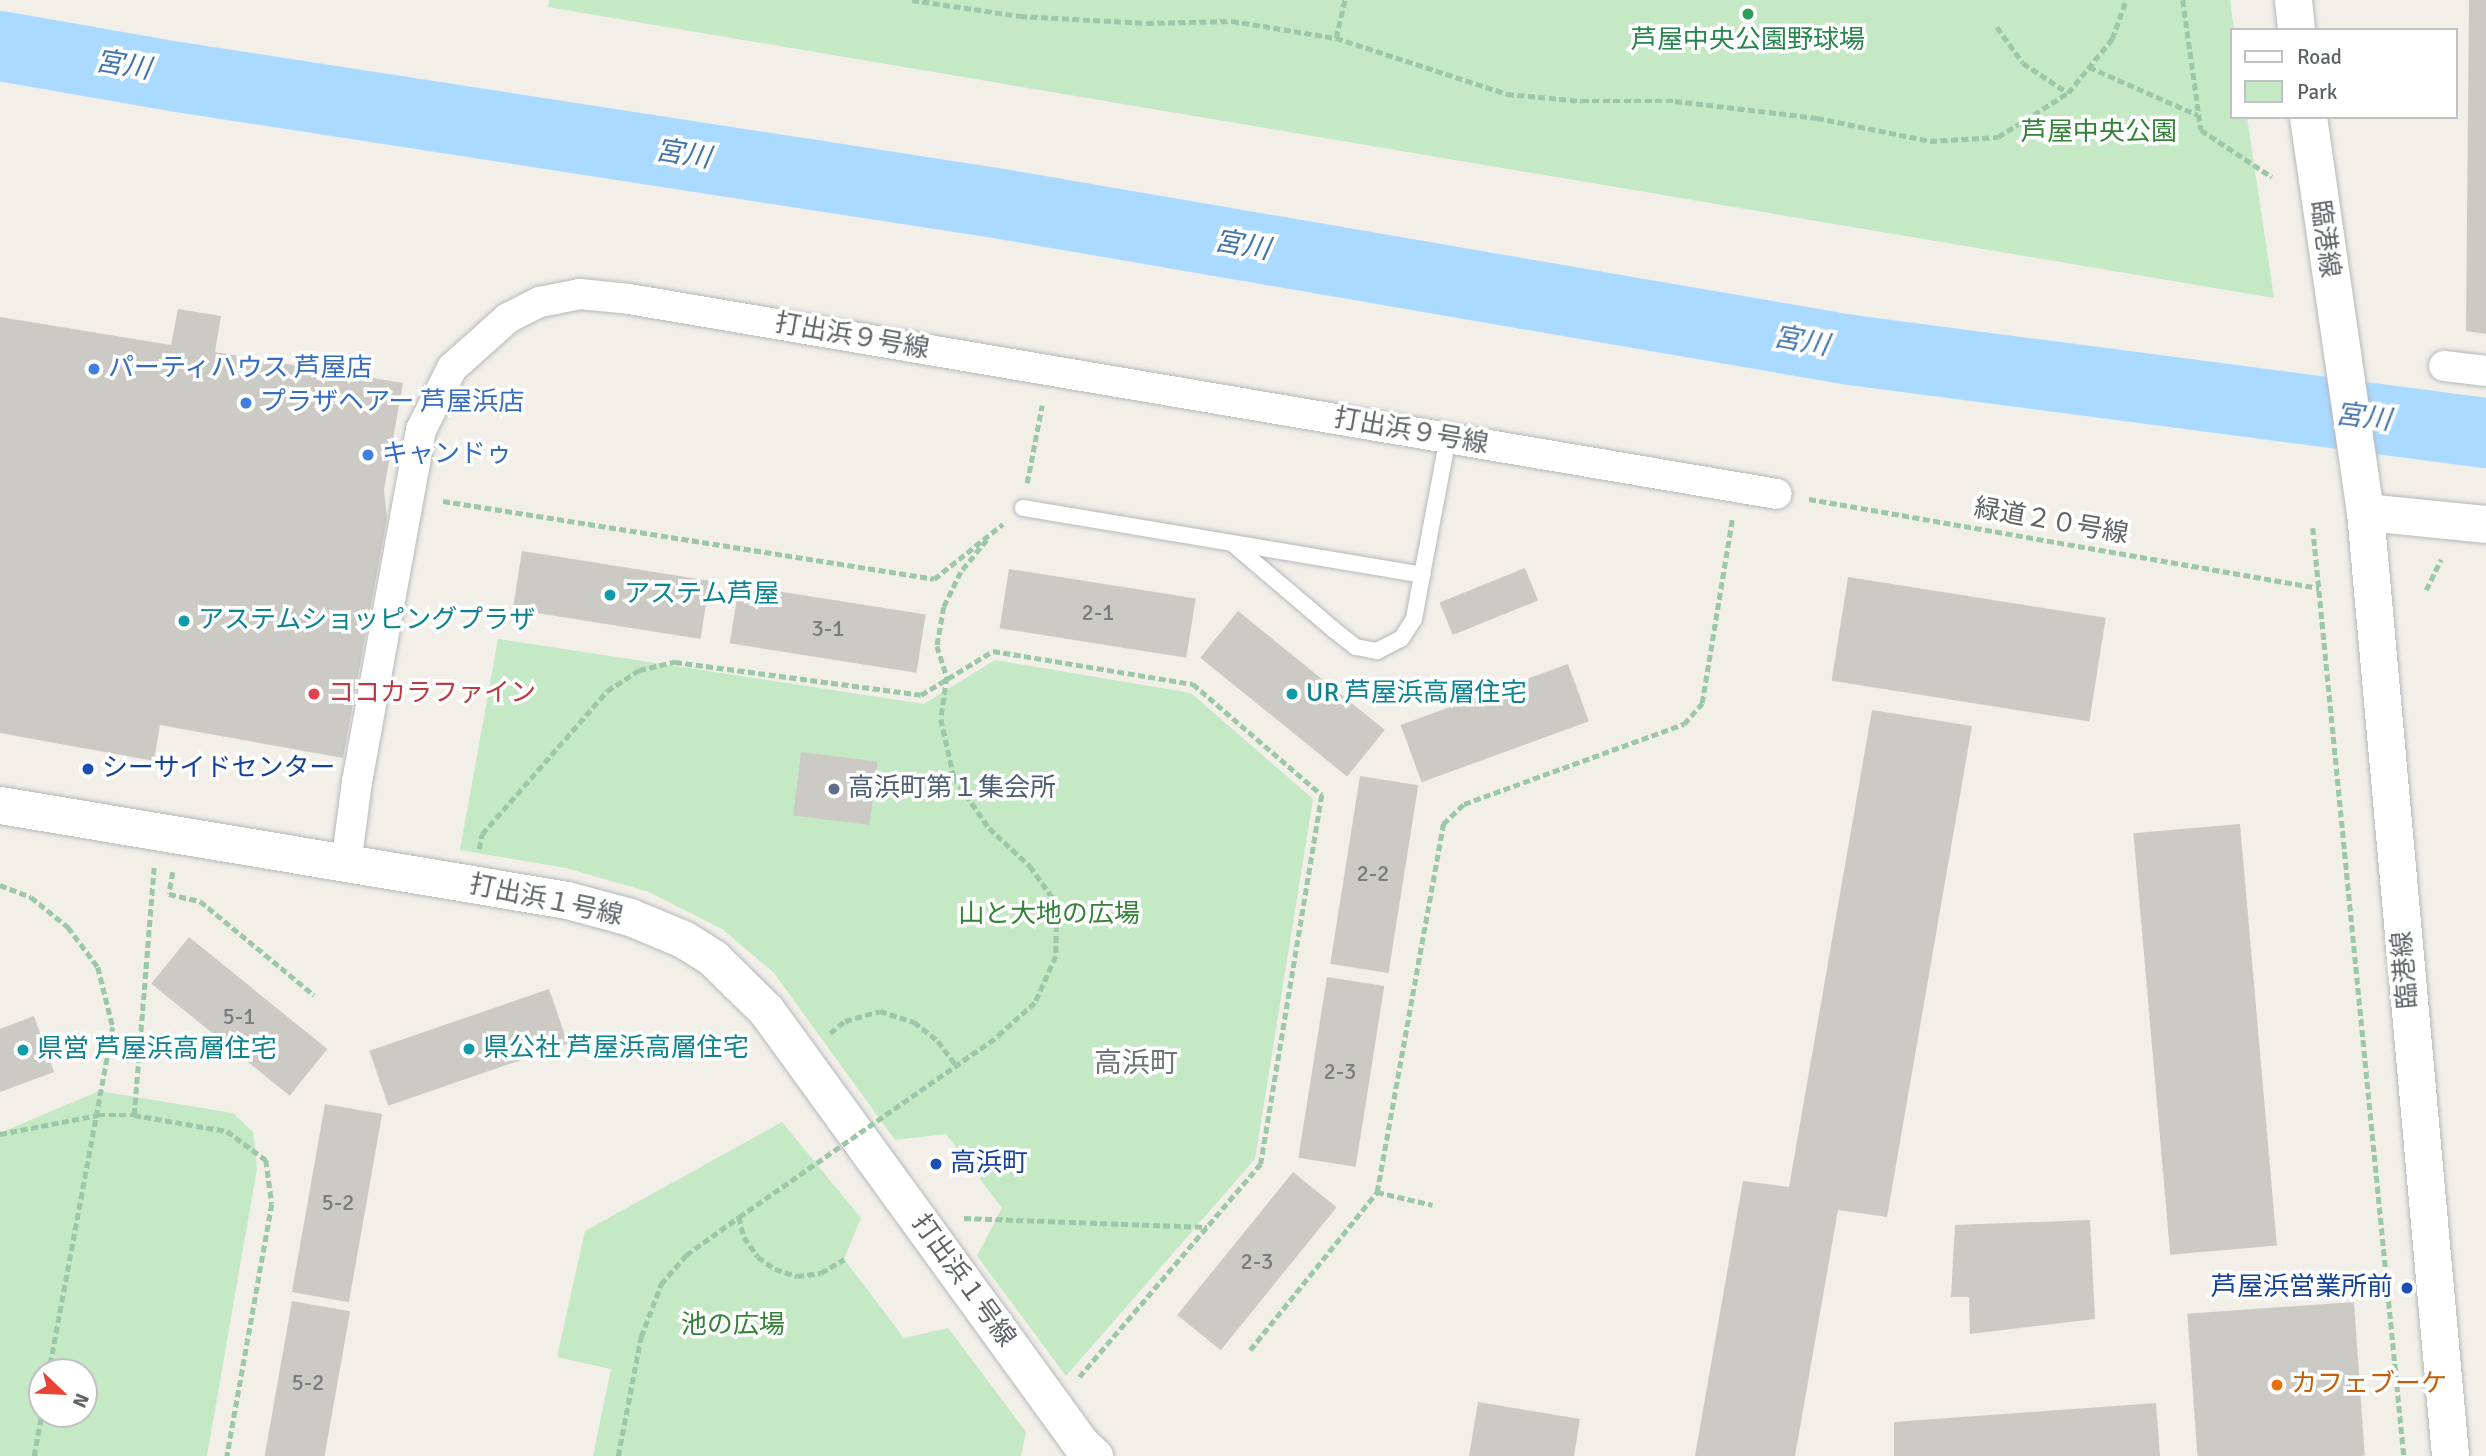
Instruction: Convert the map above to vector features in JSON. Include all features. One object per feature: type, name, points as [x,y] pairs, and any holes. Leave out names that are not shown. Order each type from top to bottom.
[{"type":"street","points":[[2292,0],[2297,28]]},
{"type":"street","name":"臨港線","points":[[2308,119],[2340,360],[2363,498],[2450,1456]]},
{"type":"street","name":"打出浜９号線","points":[[346,865],[357,782],[421,430],[452,368],[508,318],[540,302],[580,294],[629,299],[1777,494]]},
{"type":"street","points":[[2444,366],[2486,370]]},
{"type":"street","points":[[2363,498],[2486,524]]},
{"type":"street","name":"打出浜１号線","points":[[0,805],[567,900],[630,917],[683,939],[713,958],[766,1010],[1081,1444],[1094,1456]]},
{"type":"lane","points":[[1231,542],[1356,647],[1377,651],[1401,639],[1414,619],[1448,438]]},
{"type":"lane","points":[[1023,508],[1422,575]]},
{"type":"path","points":[[912,0],[1020,16],[1146,23],[1232,21],[1336,38],[1507,94],[1582,101],[1675,101],[1817,118],[1930,141],[1998,137],[2068,93],[2112,39],[2126,0]]},
{"type":"path","points":[[1336,38],[1345,0]]},
{"type":"path","points":[[2183,0],[2201,130],[2272,177]]},
{"type":"path","points":[[1997,27],[2023,63],[2068,93]]},
{"type":"path","points":[[2089,67],[2199,115]]},
{"type":"path","points":[[409,495],[934,579],[1023,508],[1048,370]]},
{"type":"path","points":[[1250,1350],[1377,1192],[1443,824],[1464,804],[1684,724],[1702,703],[1737,488]]},
{"type":"path","name":"緑道２０号線","points":[[1777,494],[2319,588]]},
{"type":"path","points":[[2312,528],[2404,1456]]},
{"type":"path","points":[[618,1456],[641,1337],[661,1284],[686,1255],[998,1036],[1035,1003],[1056,956],[1057,904],[1030,866],[989,828],[954,777],[941,719],[947,677],[937,646],[944,607],[961,572],[995,531]]},
{"type":"path","points":[[472,885],[482,834],[607,691],[639,670],[675,662],[711,664],[921,695],[993,651],[1193,684],[1322,795],[1261,1164],[1054,1407]]},
{"type":"path","points":[[168,834],[169,894],[200,901],[314,995]]},
{"type":"path","points":[[134,1115],[168,834]]},
{"type":"path","points":[[0,885],[31,897],[68,927],[98,967],[113,1027],[53,1358]]},
{"type":"path","points":[[828,1035],[845,1021],[880,1011],[914,1022],[938,1041],[957,1066]]},
{"type":"path","points":[[0,1134],[98,1115],[134,1115],[227,1131],[266,1160],[272,1204],[227,1456]]},
{"type":"path","points":[[1377,1192],[1433,1205]]},
{"type":"path","points":[[916,1216],[1208,1227]]},
{"type":"path","points":[[738,1217],[744,1237],[758,1257],[775,1269],[797,1276],[821,1273],[844,1259]]},
{"type":"path","points":[[34,1456],[39,1428]]},
{"type":"green space","name":"芦屋中央公園","points":[[549,0],[2230,0],[2234,28],[2230,28],[2230,119],[2247,119],[2274,298],[548,7]]},
{"type":"green space","name":"山と大地の広場","points":[[498,639],[924,704],[995,660],[1191,693],[1313,799],[1255,1159],[1066,1376],[977,1256],[1002,1208],[946,1134],[895,1140],[774,973],[722,929],[649,892],[566,868],[460,850]]},
{"type":"green space","points":[[99,1091],[233,1113],[253,1132],[257,1168],[207,1456],[0,1456],[0,1133]]},
{"type":"green space","name":"池の広場","points":[[782,1122],[861,1218],[844,1259],[904,1338],[948,1328],[1026,1432],[1021,1456],[593,1456],[611,1369],[557,1357],[585,1231]]},
{"type":"building","points":[[2469,0],[2486,0],[2486,334],[2466,331]]},
{"type":"building","name":"アステムショッピングプラザ","points":[[178,309],[221,316],[215,352],[403,383],[384,490],[387,518],[343,758],[160,725],[154,761],[0,733],[0,317],[171,345]]},
{"type":"building","name":"アステム芦屋","points":[[522,551],[710,581],[700,639],[513,609]]},
{"type":"building","points":[[1525,568],[1538,600],[1453,635],[1440,602]]},
{"type":"building","points":[[1009,569],[1196,599],[1186,658],[1000,628]]},
{"type":"building","points":[[1848,577],[2106,618],[2089,722],[1832,681]]},
{"type":"building","name":"アステム芦屋","points":[[739,585],[926,615],[916,673],[730,643]]},
{"type":"building","name":"UR 芦屋浜高層住宅","points":[[1238,611],[1385,730],[1347,777],[1200,658]]},
{"type":"building","name":"UR 芦屋浜高層住宅","points":[[1568,664],[1589,721],[1422,782],[1401,725]]},
{"type":"building","points":[[1872,710],[1972,726],[1887,1217],[1838,1210],[1795,1456],[1695,1456],[1743,1181],[1789,1187]]},
{"type":"building","name":"高浜町第１集会所","points":[[801,752],[877,761],[870,825],[793,816]]},
{"type":"building","name":"UR 芦屋浜高層住宅","points":[[1360,776],[1418,785],[1389,973],[1330,964]]},
{"type":"building","points":[[2240,824],[2277,1245],[2170,1255],[2133,833]]},
{"type":"building","points":[[189,937],[327,1049],[290,1096],[151,984]]},
{"type":"building","points":[[1327,977],[1384,986],[1356,1167],[1298,1158]]},
{"type":"building","name":"県公社 芦屋浜高層住宅","points":[[549,989],[568,1044],[388,1106],[369,1051]]},
{"type":"building","name":"県営 芦屋浜高層住宅","points":[[34,1016],[54,1072],[0,1092],[0,1029]]},
{"type":"building","points":[[325,1104],[382,1114],[349,1302],[292,1292]]},
{"type":"building","points":[[1293,1172],[1337,1207],[1221,1350],[1177,1315]]},
{"type":"building","points":[[2090,1220],[2095,1319],[1970,1334],[1969,1297],[1951,1297],[1955,1225]]},
{"type":"building","points":[[292,1301],[350,1311],[325,1456],[265,1456]]},
{"type":"building","name":"カフェブーケ","points":[[2354,1302],[2365,1456],[2197,1456],[2187,1314]]},
{"type":"building","points":[[1478,1402],[1580,1419],[1574,1456],[1469,1456]]},
{"type":"building","points":[[2156,1403],[2160,1456],[1894,1456],[1894,1422]]},
{"type":"waterway","name":"宮川","points":[[0,46],[178,77],[1002,204],[1851,350],[2486,433]]},
{"type":"place","name":"芦屋中央公園野球場","points":[[1748,14]]},
{"type":"place","name":"パーティハウス 芦屋店","points":[[94,369]]},
{"type":"place","name":"プラザヘアー 芦屋浜店","points":[[246,403]]},
{"type":"place","name":"キャンドゥ","points":[[368,455]]},
{"type":"place","name":"アステム芦屋","points":[[610,595]]},
{"type":"place","name":"アステムショッピングプラザ","points":[[184,621]]},
{"type":"place","name":"ココカラファイン","points":[[314,694]]},
{"type":"place","name":"UR 芦屋浜高層住宅","points":[[1292,694]]},
{"type":"place","name":"シーサイドセンター","points":[[88,769]]},
{"type":"place","name":"高浜町第１集会所","points":[[834,789]]},
{"type":"place","name":"県公社 芦屋浜高層住宅","points":[[469,1049]]},
{"type":"place","name":"県営 芦屋浜高層住宅","points":[[23,1050]]},
{"type":"place","name":"高浜町","points":[[936,1164]]},
{"type":"place","name":"芦屋浜営業所前","points":[[2407,1288]]},
{"type":"place","name":"カフェブーケ","points":[[2277,1385]]},
{"type":"district","name":"高浜町","points":[[1136,1063]]}]
